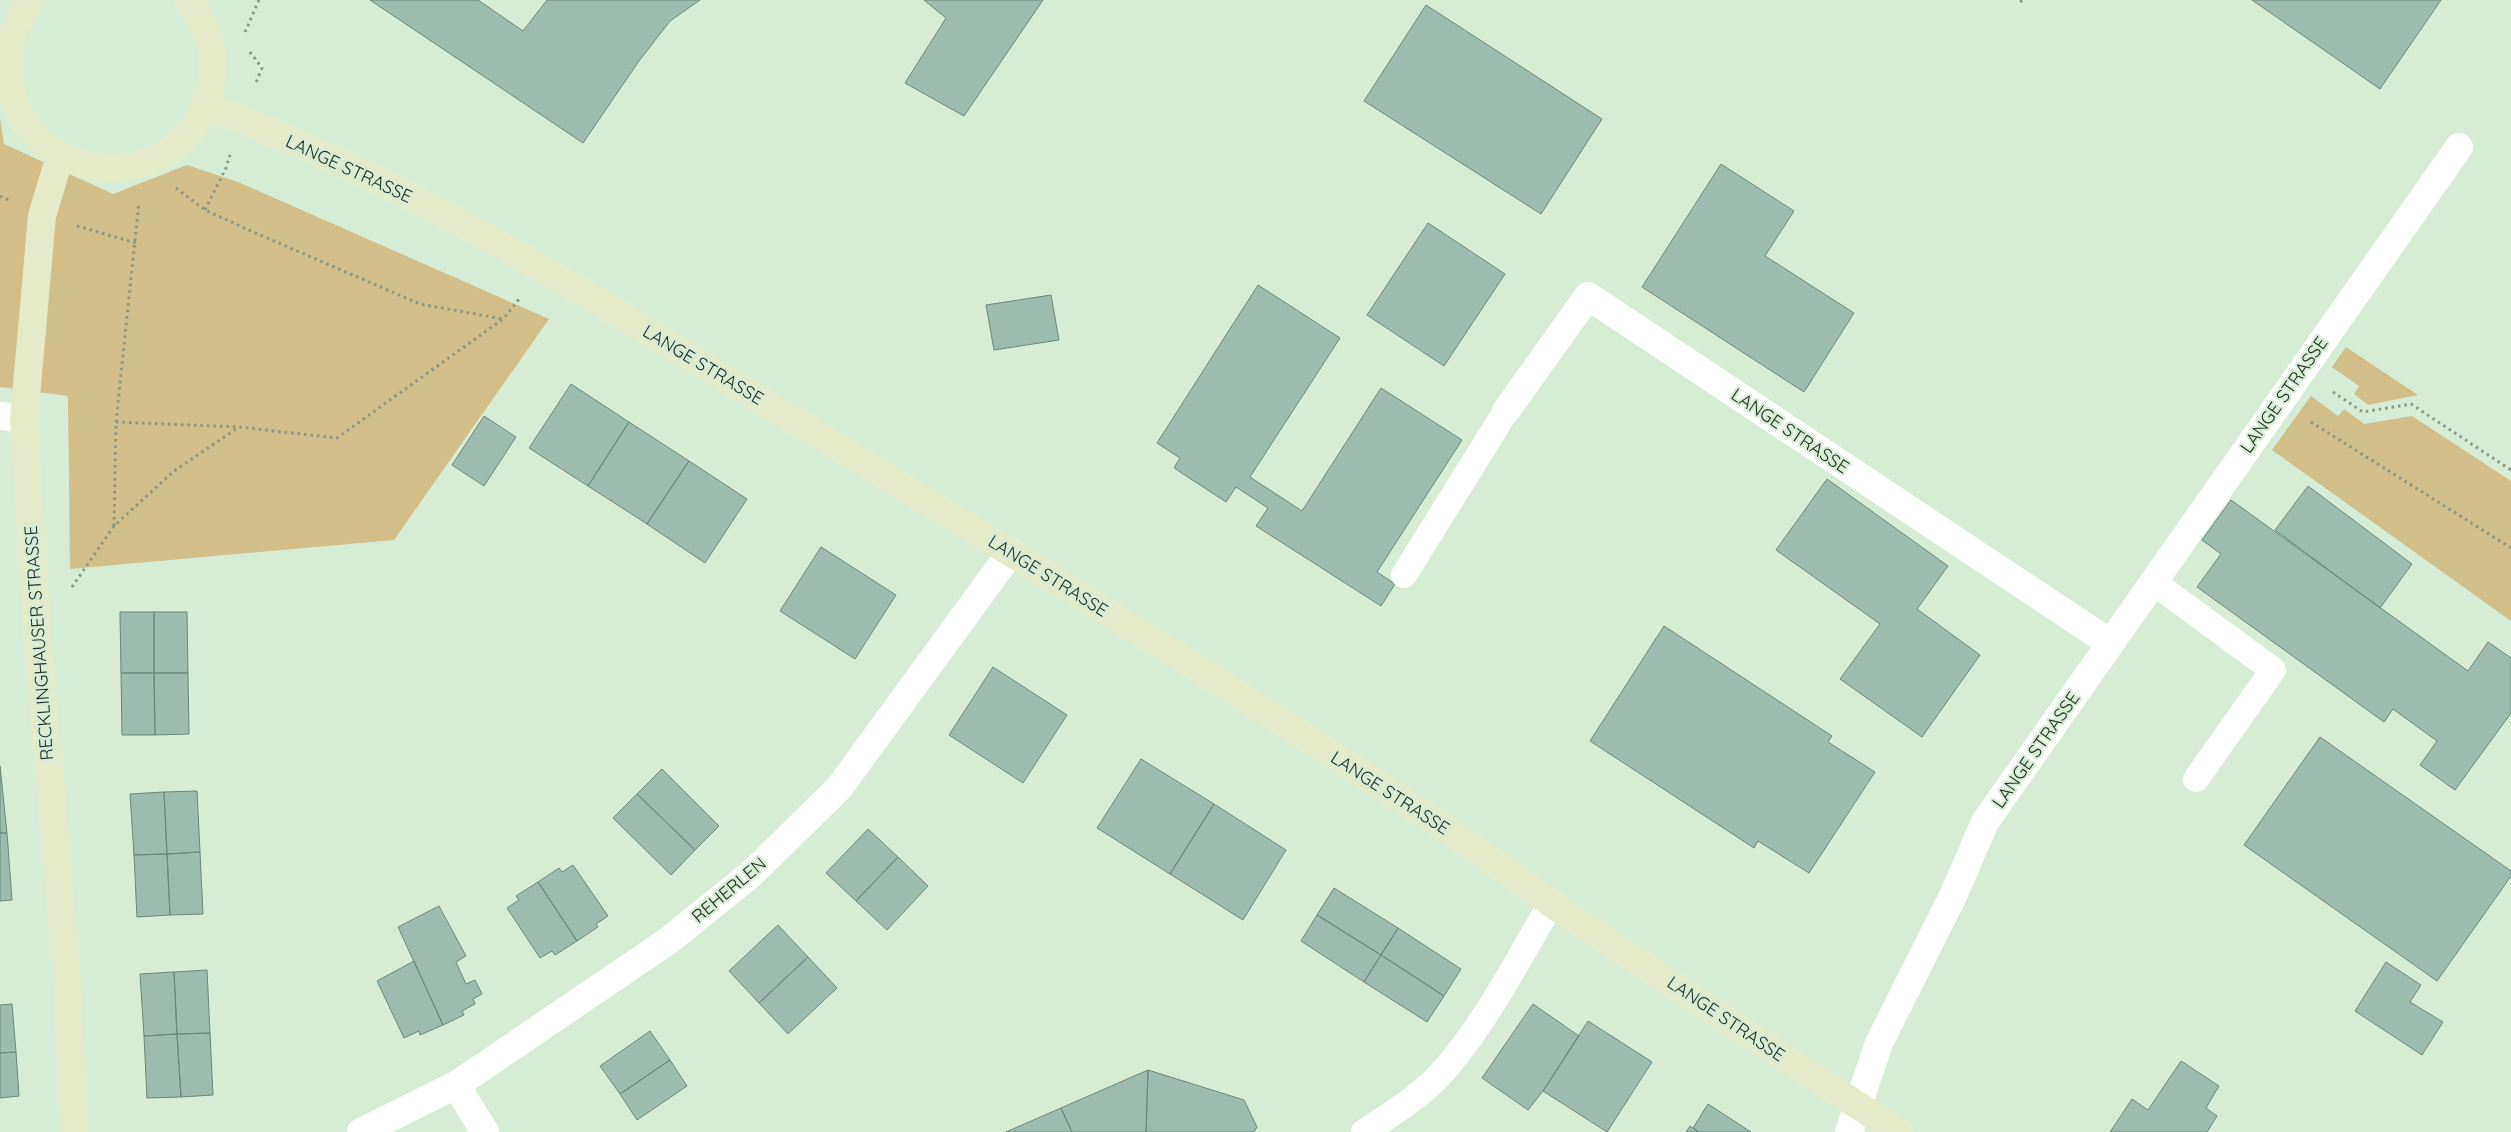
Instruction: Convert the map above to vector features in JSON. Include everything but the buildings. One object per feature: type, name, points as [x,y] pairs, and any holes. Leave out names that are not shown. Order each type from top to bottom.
[{"type":"main road","points":[[31,0],[15,28],[8,59],[10,88],[20,115],[37,138],[60,156],[87,166],[115,169],[143,164],[169,151],[190,131],[205,106],[213,76],[211,44],[200,15],[190,1]]},
{"type":"main road","name":"LANGE STRASSE","points":[[205,106],[240,119],[357,170],[542,267],[1011,552],[1430,818],[1551,904],[1899,1132]]},
{"type":"main road","name":"RECKLINGHAUSER STRASSE","points":[[60,156],[42,216],[12,417],[37,636],[66,969],[74,1132]]},
{"type":"street","name":"LANGE STRASSE","points":[[1857,1105],[1879,1043],[1953,896],[1985,822],[2459,148]]},
{"type":"street","name":"LANGE STRASSE","points":[[1506,411],[1588,296],[2110,643]]},
{"type":"street","name":"REHERLEN","points":[[362,1132],[456,1085],[668,941],[752,874],[839,788],[1011,552]]},
{"type":"street","points":[[456,1085],[485,1132]]},
{"type":"street","points":[[1849,1132],[1857,1105]]},
{"type":"lane","points":[[1404,574],[1506,411]]},
{"type":"lane","points":[[2153,582],[2273,670],[2196,780]]},
{"type":"lane","points":[[1364,1132],[1418,1095],[1445,1069],[1486,1014],[1551,904]]},
{"type":"path","points":[[143,164],[205,210],[411,301],[503,319]]},
{"type":"path","points":[[114,526],[116,422],[143,164]]},
{"type":"path","points":[[116,422],[239,427],[337,438],[503,319],[513,309],[542,267]]},
{"type":"path","points":[[2301,372],[2363,412],[2411,404],[2511,470]]},
{"type":"path","points":[[2280,402],[2511,548]]},
{"type":"path","points":[[70,589],[114,526],[174,471],[239,427]]},
{"type":"shaded area","points":[[0,118],[4,144],[113,194],[187,165],[238,182],[549,319],[394,540],[70,569],[68,396],[0,387]]},
{"type":"shaded area","points":[[2346,347],[2418,395],[2368,405],[2354,394],[2359,386],[2332,367]]},
{"type":"shaded area","points":[[2311,396],[2338,416],[2344,409],[2364,424],[2412,416],[2511,481],[2511,621],[2272,450]]}]
